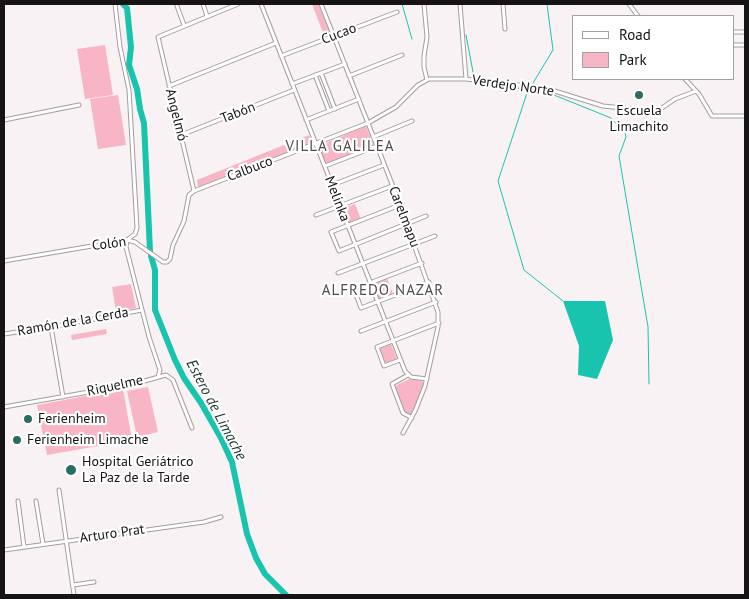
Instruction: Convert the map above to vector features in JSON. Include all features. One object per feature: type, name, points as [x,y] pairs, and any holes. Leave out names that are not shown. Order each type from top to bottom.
[{"type":"street","points":[[115,4],[120,47],[130,90],[137,228],[135,234],[127,240],[126,247],[160,370],[158,377]]},
{"type":"street","points":[[203,4],[207,16]]},
{"type":"street","points":[[177,6],[184,25],[230,5],[238,4]]},
{"type":"street","name":"Melinka","points":[[260,4],[400,360],[408,375]]},
{"type":"street","name":"Carelmapu","points":[[321,4],[436,302],[439,323],[427,379],[421,398],[403,433]]},
{"type":"street","points":[[368,123],[398,106],[418,85],[427,80],[424,67],[427,37],[424,4]]},
{"type":"street","points":[[460,4],[466,79]]},
{"type":"street","points":[[503,4],[505,29]]},
{"type":"street","points":[[630,4],[637,15]]},
{"type":"street","name":"Cucao","points":[[281,56],[397,12]]},
{"type":"street","name":"Angelmó","points":[[184,25],[158,36],[158,38],[194,191]]},
{"type":"street","points":[[169,86],[276,44]]},
{"type":"street","points":[[734,45],[744,45]]},
{"type":"street","points":[[349,76],[402,55]]},
{"type":"street","points":[[292,84],[344,64]]},
{"type":"street","points":[[321,73],[335,108]]},
{"type":"street","points":[[315,75],[329,111]]},
{"type":"street","name":"Verdejo Norte","points":[[427,80],[466,79],[544,88],[603,106],[653,111],[660,110],[675,99],[696,91]]},
{"type":"street","points":[[686,80],[696,91],[713,117],[745,116]]},
{"type":"street","name":"Tabón","points":[[181,135],[294,90]]},
{"type":"street","points":[[306,120],[358,99]]},
{"type":"street","points":[[4,120],[79,106]]},
{"type":"street","points":[[373,137],[412,121]]},
{"type":"street","name":"Calbuco","points":[[189,195],[194,191],[368,123]]},
{"type":"street","points":[[325,166],[377,146]]},
{"type":"street","points":[[332,185],[384,165]]},
{"type":"street","points":[[316,215],[392,186]]},
{"type":"street","name":"Colón","points":[[4,261],[127,240],[134,242],[162,262],[168,261],[184,221],[189,195]]},
{"type":"street","points":[[400,205],[331,232],[339,251],[426,216]]},
{"type":"street","points":[[338,273],[435,236]]},
{"type":"street","points":[[422,263],[354,289],[358,302],[361,308],[429,282]]},
{"type":"street","points":[[361,331],[436,302]]},
{"type":"street","name":"Ramón de la Cerda","points":[[4,334],[142,310]]},
{"type":"street","points":[[400,360],[384,366],[377,347],[439,323]]},
{"type":"street","points":[[51,327],[63,397]]},
{"type":"street","name":"Riquelme","points":[[4,407],[134,384],[166,375],[172,378],[192,428]]},
{"type":"street","points":[[412,418],[403,413],[392,384],[408,375],[427,379]]},
{"type":"street","points":[[59,490],[74,595]]},
{"type":"street","points":[[18,501],[24,547]]},
{"type":"street","points":[[36,501],[43,544]]},
{"type":"street","name":"Arturo Prat","points":[[4,550],[204,522],[220,517]]},
{"type":"street","points":[[73,585],[94,582]]},
{"type":"green space","points":[[312,4],[318,4],[331,35],[325,38]]},
{"type":"green space","points":[[105,45],[113,95],[85,99],[77,49]]},
{"type":"green space","points":[[118,95],[126,145],[98,149],[90,99]]},
{"type":"green space","points":[[366,126],[374,146],[326,165],[319,146]]},
{"type":"green space","points":[[309,135],[312,143],[198,187],[197,180]]},
{"type":"green space","points":[[355,204],[361,219],[350,224],[344,208]]},
{"type":"green space","points":[[387,278],[393,294],[379,300],[373,283]]},
{"type":"green space","points":[[131,284],[136,308],[116,311],[112,287]]},
{"type":"green space","points":[[106,329],[107,334],[72,340],[71,335]]},
{"type":"green space","points":[[391,344],[397,359],[385,363],[379,348]]},
{"type":"green space","points":[[409,379],[422,381],[424,384],[411,416],[404,413],[395,389],[397,385]]},
{"type":"green space","points":[[148,387],[158,432],[137,437],[127,391]]},
{"type":"green space","points":[[123,389],[132,440],[47,455],[37,405]]},
{"type":"shaded area","points":[[563,301],[605,301],[613,340],[597,379],[578,375],[579,346]]},
{"type":"waterway","name":"Estero de Limache","points":[[123,4],[127,8],[131,47],[129,65],[137,89],[144,123],[150,251]]},
{"type":"waterway","points":[[402,4],[412,39]]},
{"type":"waterway","points":[[547,4],[553,50],[527,93],[498,181],[524,270],[563,301]]},
{"type":"waterway","points":[[466,35],[474,77]]},
{"type":"waterway","points":[[483,82],[554,95],[611,118],[625,133],[626,137],[619,156],[648,327],[649,384]]},
{"type":"waterway","name":"Estero de Limache","points":[[151,256],[155,270],[155,310],[184,378],[201,403],[232,462],[247,534],[256,558],[265,574],[286,595]]},
{"type":"place","name":"Escuela Limachito","points":[[639,95]]},
{"type":"place","name":"Ferienheim","points":[[28,419]]},
{"type":"place","name":"Ferienheim Limache","points":[[17,440]]},
{"type":"place","name":"Hospital Geriátrico La Paz de la Tarde","points":[[71,470]]},
{"type":"district","name":"VILLA GALILEA","points":[[340,147]]},
{"type":"district","name":"ALFREDO NAZAR","points":[[383,291]]}]
